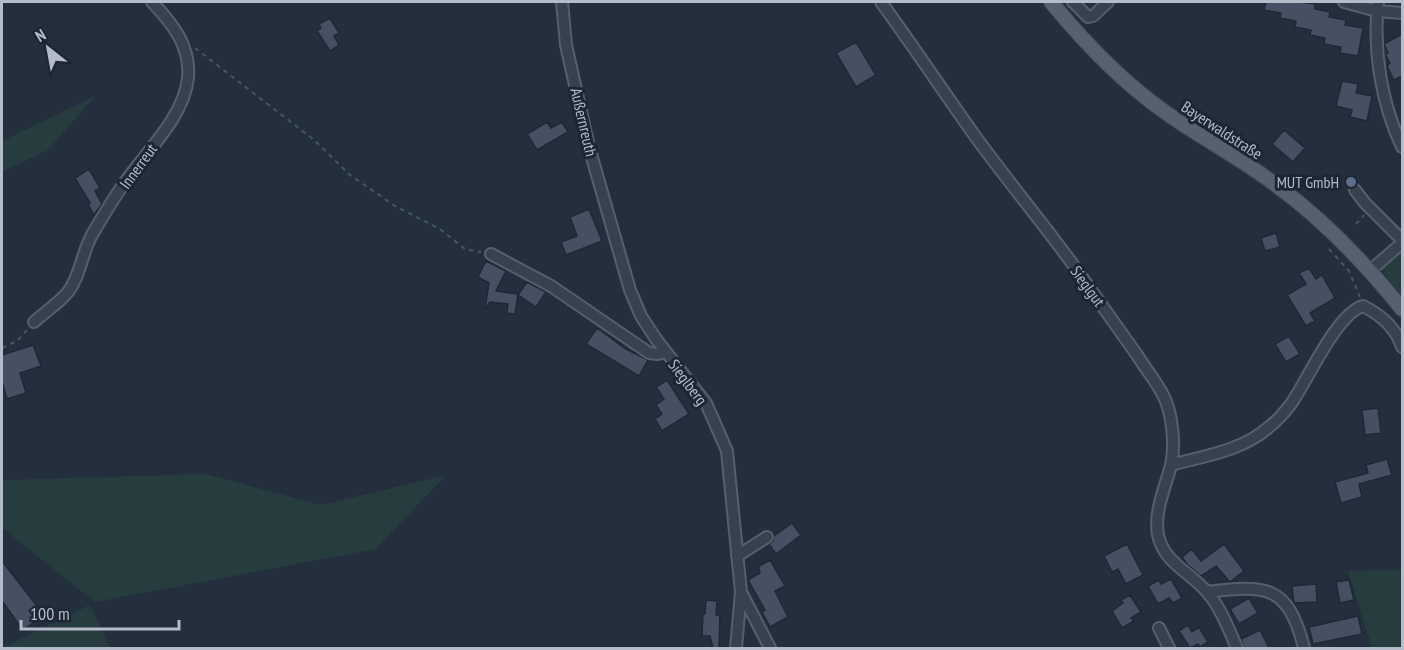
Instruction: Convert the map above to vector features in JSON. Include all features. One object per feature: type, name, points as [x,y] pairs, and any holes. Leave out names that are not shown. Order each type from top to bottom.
[{"type":"main road","name":"Bayerwaldstraße","points":[[1051,2],[1094,50],[1164,111],[1276,184],[1333,233],[1371,270],[1402,309]]},
{"type":"street","name":"Innerreut","points":[[34,322],[68,291],[79,271],[84,250],[92,234],[125,181],[165,129],[180,105],[188,76],[187,57],[181,38],[170,21],[152,2]]},
{"type":"street","name":"Außernreuth","points":[[562,2],[566,45],[589,147],[615,242],[641,316],[665,352]]},
{"type":"street","name":"Sieglgut","points":[[881,2],[976,136],[1043,223],[1162,393],[1170,412],[1171,465],[1160,503],[1158,533],[1161,545],[1173,563],[1207,592],[1222,616],[1237,648]]},
{"type":"street","points":[[1073,2],[1088,16],[1094,16],[1108,2]]},
{"type":"street","points":[[1344,2],[1377,6],[1402,13]]},
{"type":"street","points":[[1377,6],[1376,38],[1379,71],[1386,103],[1402,147]]},
{"type":"street","points":[[1355,190],[1402,241],[1371,270]]},
{"type":"street","name":"Sieglberg","points":[[491,254],[550,286],[649,353],[665,352],[706,403],[727,451],[741,592],[736,648]]},
{"type":"street","points":[[1171,465],[1233,447],[1254,438],[1267,429],[1291,404],[1318,357],[1356,308],[1363,306],[1385,320],[1398,335],[1402,347]]},
{"type":"street","points":[[737,556],[766,537]]},
{"type":"street","points":[[1207,592],[1240,588],[1271,591],[1284,603],[1298,626],[1304,648]]},
{"type":"street","points":[[741,592],[770,648]]},
{"type":"street","points":[[1159,628],[1169,648]]},
{"type":"path","points":[[181,38],[313,139],[350,175],[386,200],[440,229],[465,249],[491,254]]},
{"type":"path","points":[[1329,249],[1349,271],[1363,306]]},
{"type":"path","points":[[2,348],[17,341],[34,322]]},
{"type":"green space","points":[[95,96],[48,150],[2,172],[2,141]]},
{"type":"green space","points":[[1402,253],[1402,298],[1381,269]]},
{"type":"green space","points":[[206,474],[321,505],[446,475],[376,549],[95,602],[5,530],[2,530],[2,480]]},
{"type":"green space","points":[[1402,570],[1402,648],[1372,648],[1348,571]]},
{"type":"green space","points":[[90,605],[110,648],[2,648]]},
{"type":"building","points":[[1266,2],[1315,4],[1315,9],[1330,12],[1329,17],[1346,20],[1345,25],[1363,28],[1358,56],[1340,53],[1341,47],[1324,44],[1325,38],[1310,35],[1311,30],[1295,27],[1296,21],[1280,18],[1281,13],[1264,10]]},
{"type":"building","points":[[330,18],[339,33],[334,36],[339,45],[330,51],[317,31],[321,28],[319,24]]},
{"type":"building","points":[[1402,34],[1402,76],[1394,80],[1387,66],[1390,63],[1385,54],[1388,53],[1384,44]]},
{"type":"building","points":[[856,42],[876,75],[856,87],[836,53]]},
{"type":"building","points":[[1342,81],[1358,84],[1356,93],[1372,96],[1367,121],[1350,117],[1352,110],[1336,106]]},
{"type":"building","points":[[547,122],[551,128],[562,122],[568,132],[537,150],[527,134]]},
{"type":"building","points":[[1284,130],[1305,148],[1293,162],[1272,144]]},
{"type":"building","points":[[89,169],[100,188],[95,191],[102,204],[94,215],[88,204],[90,203],[75,178]]},
{"type":"building","points":[[589,209],[602,241],[566,255],[561,242],[577,236],[570,217]]},
{"type":"building","points":[[1276,233],[1280,247],[1265,251],[1261,238]]},
{"type":"building","points":[[486,261],[506,271],[496,291],[518,294],[515,314],[507,313],[508,304],[490,302],[485,309],[489,283],[478,277]]},
{"type":"building","points":[[1309,268],[1316,279],[1322,275],[1335,298],[1310,313],[1315,321],[1306,326],[1287,295],[1306,284],[1299,273]]},
{"type":"building","points":[[527,282],[546,292],[536,307],[518,295]]},
{"type":"building","points":[[597,328],[626,349],[648,360],[639,376],[586,344]]},
{"type":"building","points":[[1289,336],[1300,354],[1286,362],[1275,344]]},
{"type":"building","points":[[33,345],[41,366],[20,373],[26,393],[7,399],[2,382],[2,355]]},
{"type":"building","points":[[667,380],[689,414],[662,431],[655,419],[662,414],[656,405],[664,399],[656,387]]},
{"type":"building","points":[[1378,408],[1381,433],[1365,435],[1362,410]]},
{"type":"building","points":[[1387,459],[1392,475],[1359,484],[1362,497],[1341,503],[1335,482],[1368,473],[1366,465]]},
{"type":"building","points":[[792,523],[801,535],[776,554],[769,544],[773,541],[774,536]]},
{"type":"building","points":[[1127,544],[1143,575],[1126,584],[1118,569],[1112,572],[1104,556]]},
{"type":"building","points":[[1224,544],[1244,571],[1230,582],[1216,566],[1201,576],[1182,557],[1192,549],[1201,561]]},
{"type":"building","points":[[770,560],[785,586],[775,591],[788,617],[770,627],[762,612],[765,610],[748,580],[760,573],[758,567]]},
{"type":"building","points":[[2,561],[44,615],[23,630],[2,601]]},
{"type":"building","points":[[1171,579],[1182,598],[1173,603],[1169,598],[1158,604],[1148,586],[1159,580],[1161,584]]},
{"type":"building","points":[[1349,580],[1354,600],[1340,603],[1336,582]]},
{"type":"building","points":[[1316,584],[1317,602],[1294,603],[1292,586]]},
{"type":"building","points":[[1130,595],[1141,612],[1131,618],[1134,621],[1122,628],[1112,611],[1123,603],[1121,600]]},
{"type":"building","points":[[1249,598],[1258,613],[1239,624],[1230,609]]},
{"type":"building","points":[[706,600],[717,601],[716,615],[720,615],[719,648],[713,648],[710,636],[702,636]]},
{"type":"building","points":[[1358,616],[1362,634],[1313,644],[1309,627]]},
{"type":"building","points":[[1188,625],[1192,632],[1199,627],[1208,642],[1200,647],[1198,644],[1190,648],[1179,631]]},
{"type":"building","points":[[1260,630],[1269,648],[1244,648],[1241,639]]},
{"type":"place","name":"MUT GmbH","points":[[1351,182]]}]
